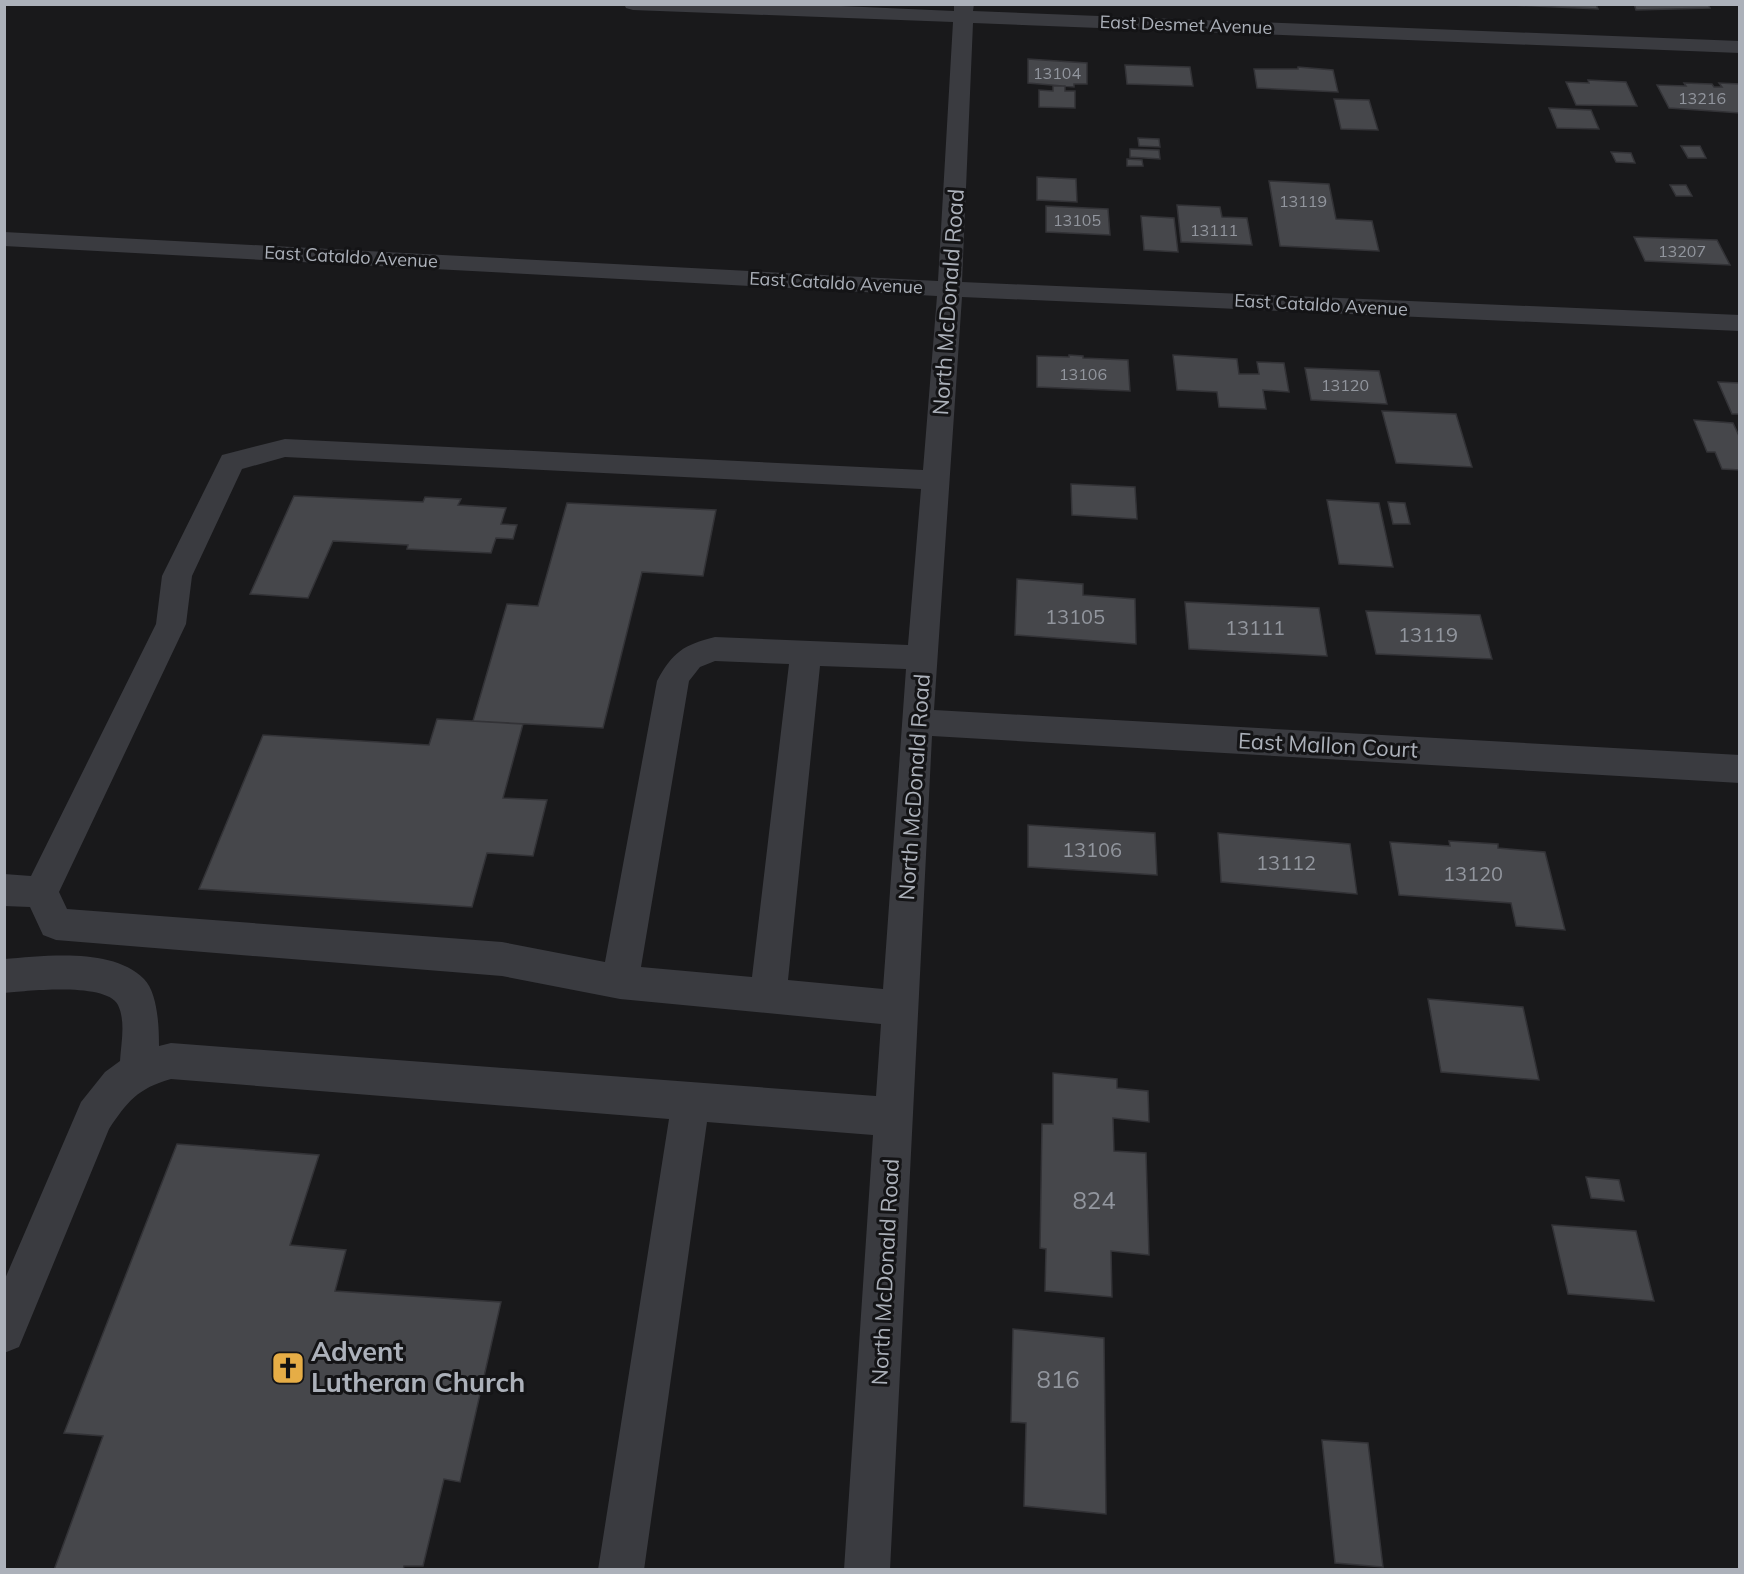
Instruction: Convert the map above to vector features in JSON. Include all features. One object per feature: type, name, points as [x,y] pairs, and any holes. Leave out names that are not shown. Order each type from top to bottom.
[{"type":"street","name":"East Desmet Avenue","points":[[633,4],[963,10],[1740,47]]},
{"type":"street","name":"North McDonald Road","points":[[867,1569],[917,722],[950,289],[963,10]]},
{"type":"street","name":"East Cataldo Avenue","points":[[4,239],[950,289],[1740,323]]},
{"type":"street","points":[[41,892],[171,624],[177,576],[232,462],[285,448],[936,480]]},
{"type":"street","points":[[620,982],[673,681],[680,667],[695,654],[716,649],[922,658]]},
{"type":"street","points":[[768,996],[806,653]]},
{"type":"street","name":"East Mallon Court","points":[[917,722],[1740,769]]},
{"type":"street","points":[[4,890],[41,892]]},
{"type":"street","points":[[41,892],[56,924],[502,959],[620,982],[901,1008]]},
{"type":"street","points":[[4,976],[51,973],[108,976],[132,992],[141,1021],[139,1069]]},
{"type":"street","points":[[4,1332],[96,1116],[113,1089],[139,1069],[171,1061],[894,1117]]},
{"type":"street","points":[[621,1569],[691,1102]]},
{"type":"building","points":[[1491,4],[1596,4],[1598,9]]},
{"type":"building","points":[[1634,4],[1708,4],[1710,8],[1636,10]]},
{"type":"building","points":[[1028,59],[1087,63],[1087,84],[1074,84],[1074,87],[1028,83]]},
{"type":"building","points":[[1125,65],[1190,67],[1193,86],[1127,84]]},
{"type":"building","points":[[1298,67],[1333,70],[1338,92],[1257,88],[1254,69],[1298,69]]},
{"type":"building","points":[[1588,80],[1626,82],[1637,106],[1576,105],[1566,82],[1589,83]]},
{"type":"building","points":[[1684,83],[1712,84],[1714,87],[1722,87],[1719,83],[1740,84],[1740,113],[1669,108],[1657,85],[1686,86]]},
{"type":"building","points":[[1053,86],[1065,86],[1065,91],[1075,91],[1075,108],[1039,107],[1039,90],[1053,91]]},
{"type":"building","points":[[1334,99],[1369,100],[1378,130],[1341,129]]},
{"type":"building","points":[[1549,108],[1591,110],[1599,129],[1557,128]]},
{"type":"building","points":[[1138,138],[1159,139],[1160,147],[1139,146]]},
{"type":"building","points":[[1681,146],[1700,146],[1706,158],[1688,158]]},
{"type":"building","points":[[1130,149],[1159,150],[1160,159],[1130,157]]},
{"type":"building","points":[[1611,152],[1631,153],[1635,163],[1616,162]]},
{"type":"building","points":[[1127,159],[1142,160],[1143,166],[1127,166]]},
{"type":"building","points":[[1037,177],[1076,179],[1077,202],[1037,200]]},
{"type":"building","points":[[1269,181],[1329,184],[1336,219],[1372,221],[1379,251],[1280,246]]},
{"type":"building","points":[[1670,185],[1686,185],[1692,196],[1676,196]]},
{"type":"building","points":[[1177,205],[1220,207],[1222,217],[1247,218],[1252,245],[1181,242]]},
{"type":"building","points":[[1046,206],[1108,209],[1110,235],[1046,232]]},
{"type":"building","points":[[1141,216],[1174,218],[1178,252],[1144,250]]},
{"type":"building","points":[[1634,237],[1717,240],[1730,265],[1645,261]]},
{"type":"building","points":[[1069,355],[1083,356],[1083,358],[1128,360],[1130,391],[1037,387],[1037,356],[1069,357]]},
{"type":"building","points":[[1173,355],[1237,359],[1239,374],[1259,374],[1257,362],[1284,363],[1289,392],[1263,390],[1266,409],[1219,407],[1217,392],[1177,390]]},
{"type":"building","points":[[1305,368],[1379,371],[1387,404],[1311,400]]},
{"type":"building","points":[[1718,382],[1740,383],[1740,414],[1732,414]]},
{"type":"building","points":[[1382,411],[1456,414],[1472,467],[1396,463]]},
{"type":"building","points":[[1694,420],[1733,423],[1740,438],[1740,470],[1722,469],[1715,452],[1707,452]]},
{"type":"building","points":[[1071,484],[1135,487],[1137,519],[1072,515]]},
{"type":"building","points":[[294,496],[423,502],[425,497],[461,499],[458,505],[506,508],[501,524],[517,525],[513,539],[496,538],[491,553],[407,549],[408,545],[333,541],[308,598],[250,594]]},
{"type":"building","points":[[1327,500],[1379,503],[1393,567],[1339,564]]},
{"type":"building","points":[[1388,502],[1405,503],[1410,524],[1393,524]]},
{"type":"building","points":[[567,503],[716,510],[703,576],[642,572],[603,728],[473,721],[507,604],[538,606]]},
{"type":"building","points":[[1017,579],[1083,584],[1083,595],[1135,599],[1136,644],[1015,635]]},
{"type":"building","points":[[1185,602],[1319,608],[1327,656],[1189,649]]},
{"type":"building","points":[[1366,611],[1480,615],[1492,659],[1376,654]]},
{"type":"building","points":[[437,719],[523,724],[503,798],[547,800],[533,856],[487,853],[472,907],[199,889],[263,735],[429,745]]},
{"type":"building","points":[[1028,825],[1155,833],[1157,875],[1028,867]]},
{"type":"building","points":[[1218,833],[1350,844],[1357,894],[1221,882]]},
{"type":"building","points":[[1449,841],[1498,844],[1498,848],[1545,852],[1565,930],[1516,926],[1511,903],[1399,895],[1390,842],[1450,846]]},
{"type":"building","points":[[1428,999],[1523,1007],[1539,1080],[1441,1072]]},
{"type":"building","points":[[1053,1073],[1117,1079],[1117,1088],[1148,1091],[1149,1122],[1113,1118],[1114,1151],[1146,1153],[1149,1255],[1111,1251],[1112,1297],[1045,1291],[1046,1249],[1040,1248],[1042,1124],[1053,1124]]},
{"type":"building","name":"Advent Lutheran Church","points":[[177,1144],[319,1155],[290,1245],[346,1250],[335,1291],[501,1302],[460,1482],[444,1479],[423,1566],[404,1566],[403,1570],[54,1570],[103,1436],[64,1433]]},
{"type":"building","points":[[1586,1177],[1619,1180],[1624,1201],[1591,1198]]},
{"type":"building","points":[[1552,1225],[1636,1231],[1654,1301],[1568,1294]]},
{"type":"building","points":[[1013,1329],[1104,1338],[1106,1514],[1024,1506],[1026,1423],[1011,1422]]},
{"type":"building","points":[[1322,1440],[1368,1443],[1383,1567],[1335,1563]]},
{"type":"place","name":"Advent Lutheran Church","points":[[288,1368]]}]
